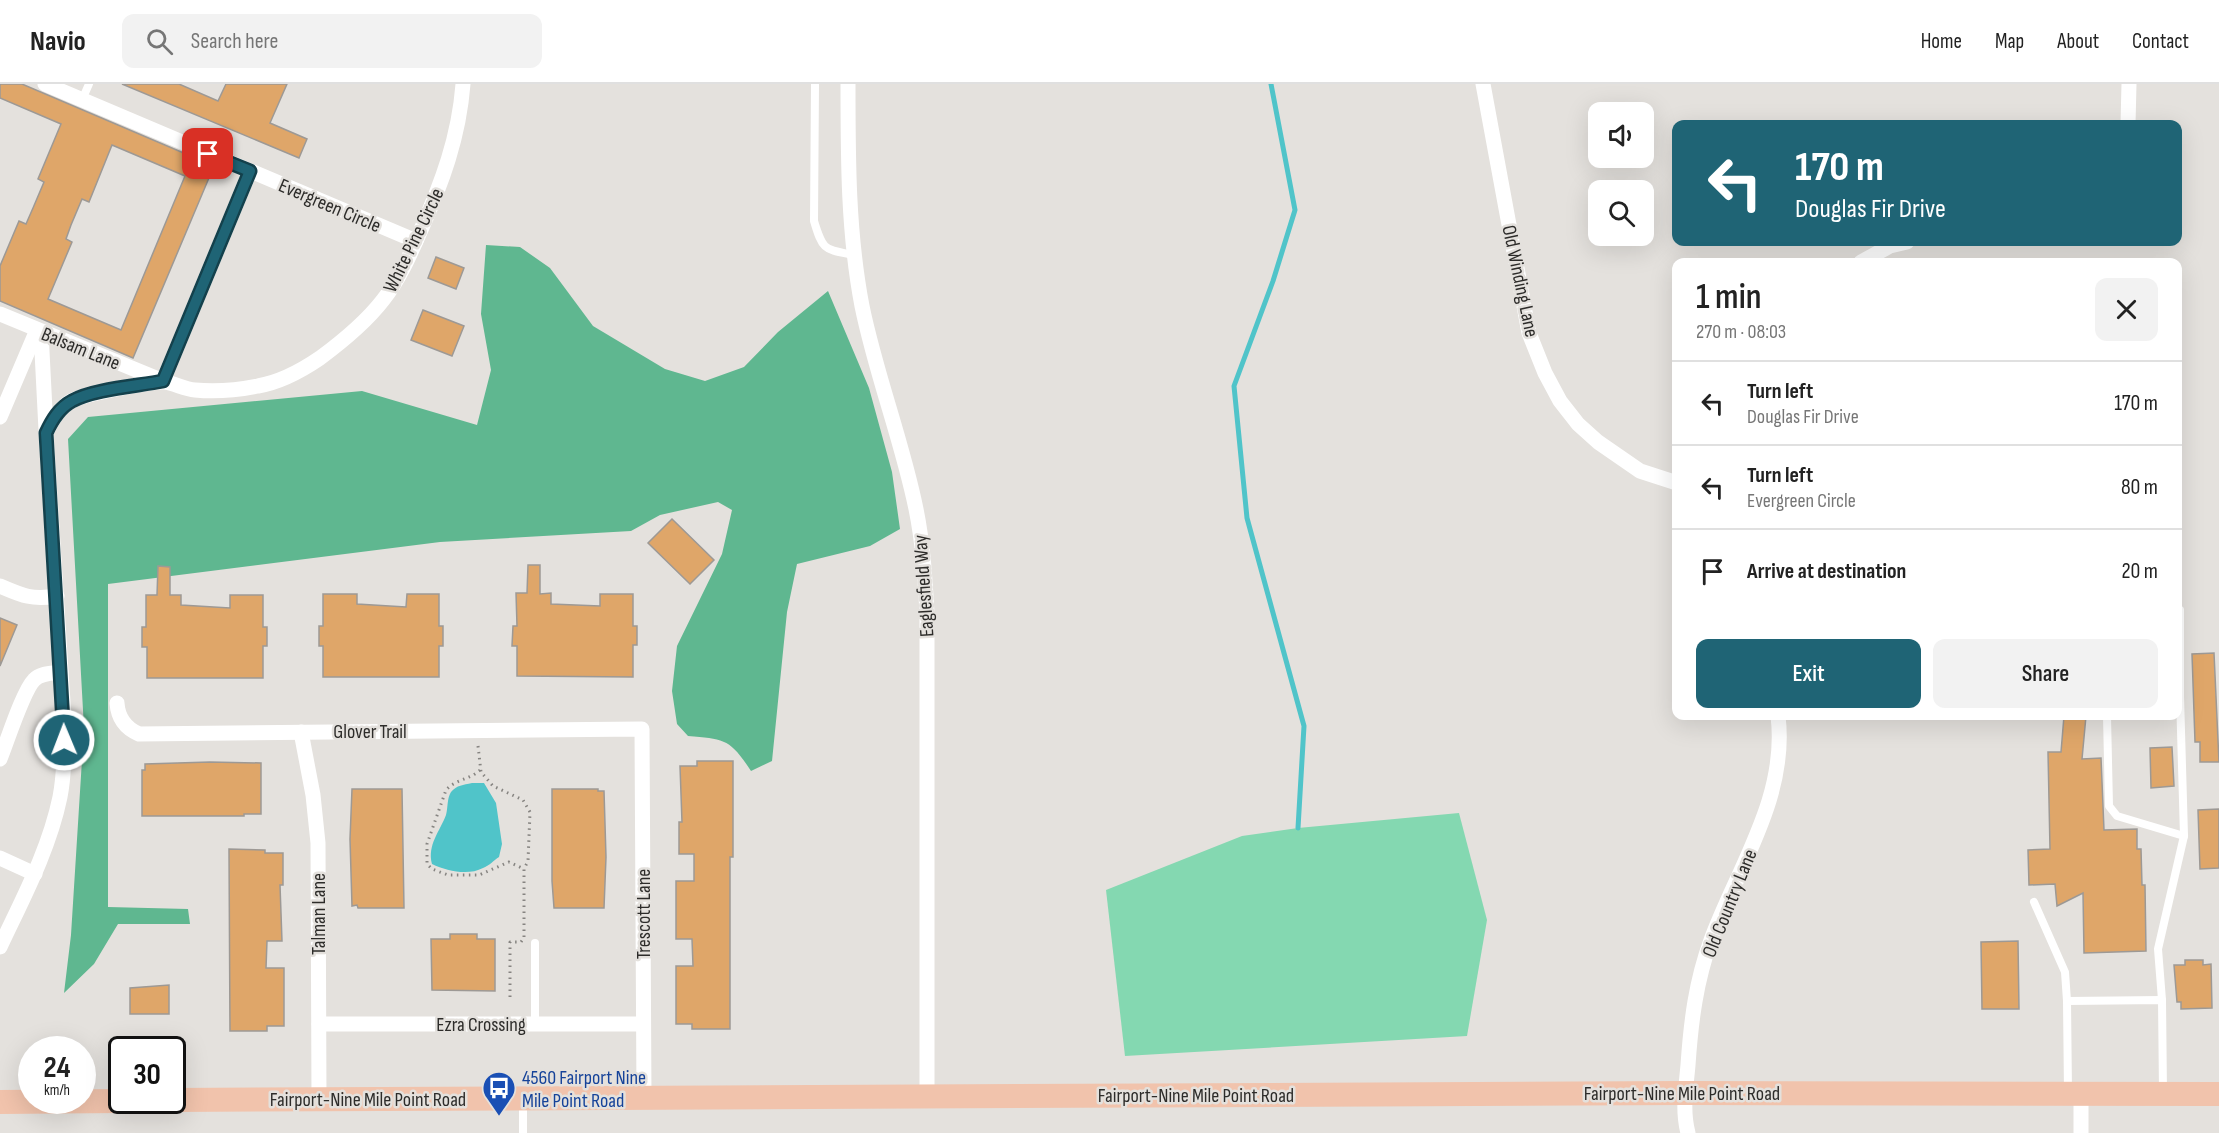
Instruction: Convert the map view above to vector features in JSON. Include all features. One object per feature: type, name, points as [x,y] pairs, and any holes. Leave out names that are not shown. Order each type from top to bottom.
[{"type":"main road","name":"Fairport-Nine Mile Point Road","points":[[186,1100],[1684,1093],[2219,1094]]},
{"type":"main road","points":[[0,1102],[108,1101]]},
{"type":"street","name":"Evergreen Circle","points":[[45,84],[416,241]]},
{"type":"street","name":"White Pine Circle","points":[[46,433],[60,410],[71,401],[86,395],[163,381],[193,390],[224,390],[258,386],[292,375],[334,347],[360,325],[384,299],[401,272],[439,190],[453,149],[461,111],[463,84]]},
{"type":"street","name":"Eaglesfield Way","points":[[848,84],[848,177],[862,306],[916,507],[923,545],[927,613],[927,1096]]},
{"type":"street","name":"Old Winding Lane","points":[[1483,84],[1529,333],[1545,373],[1560,400],[1578,424],[1598,442],[1640,471],[1672,481]]},
{"type":"street","points":[[2127,120],[2129,84]]},
{"type":"street","points":[[163,381],[250,171]]},
{"type":"street","points":[[1868,258],[1890,246]]},
{"type":"street","name":"Balsam Lane","points":[[0,314],[163,381]]},
{"type":"street","points":[[0,417],[39,331]]},
{"type":"street","points":[[0,947],[35,874],[60,796],[64,761],[57,596],[39,331]]},
{"type":"street","points":[[0,586],[37,599],[57,596]]},
{"type":"street","points":[[0,759],[27,691],[35,678],[61,672]]},
{"type":"street","name":"Glover Trail","points":[[117,703],[121,720],[128,729],[139,734],[642,729]]},
{"type":"street","name":"Old Country Lane","points":[[1688,1133],[1684,1093],[1695,990],[1713,934],[1766,815],[1777,773],[1778,720]]},
{"type":"street","name":"Trescott Lane","points":[[642,729],[644,1098]]},
{"type":"street","name":"Talman Lane","points":[[301,732],[313,795],[318,843],[319,1098]]},
{"type":"street","points":[[0,858],[35,874]]},
{"type":"street","name":"Ezra Crossing","points":[[319,1024],[643,1024]]},
{"type":"street","points":[[2074,1094],[2081,1133]]},
{"type":"lane","points":[[82,100],[89,84]]},
{"type":"lane","points":[[815,84],[814,221],[820,242],[829,250],[855,255]]},
{"type":"lane","points":[[2107,720],[2109,806],[2112,812],[2117,816],[2184,836]]},
{"type":"lane","points":[[2163,1093],[2162,1000],[2158,949],[2184,836],[2180,720]]},
{"type":"lane","points":[[2034,902],[2065,972],[2074,1094]]},
{"type":"lane","points":[[535,943],[535,1024]]},
{"type":"lane","points":[[2067,1001],[2162,1000]]},
{"type":"lane","points":[[523,1098],[523,1133]]},
{"type":"path","points":[[478,730],[480,770],[493,786],[517,795],[528,806],[531,817],[528,861],[524,869],[524,938],[521,942],[510,942],[510,998]]},
{"type":"path","points":[[480,770],[473,777],[458,780],[446,790],[427,844],[427,864],[432,869],[448,875],[479,875],[509,862],[524,869]]},
{"type":"green space","points":[[486,245],[520,247],[550,268],[593,326],[665,369],[705,381],[744,367],[778,332],[828,291],[869,388],[892,472],[900,529],[870,546],[797,564],[787,612],[772,761],[751,771],[738,752],[726,743],[710,738],[688,736],[677,724],[672,691],[677,646],[722,554],[732,510],[718,502],[660,515],[631,531],[440,542],[108,584],[108,907],[188,909],[190,924],[118,924],[94,964],[64,993],[71,935],[84,728],[68,439],[88,417],[362,391],[477,425],[491,370],[481,314]]},
{"type":"green space","points":[[1459,813],[1487,920],[1467,1036],[1125,1056],[1106,890],[1242,836],[1298,828]]},
{"type":"water","points":[[472,783],[484,783],[496,803],[502,844],[499,857],[485,867],[471,872],[444,869],[432,864],[433,844],[446,815],[450,794],[458,787]]},
{"type":"building","points":[[0,84],[22,84],[214,166],[133,358],[0,301],[0,266],[19,221],[26,224],[33,208],[44,182],[38,179],[61,124],[0,98]],"holes":[[[112,145],[185,176],[121,330],[48,299],[72,242],[66,239],[71,225],[82,199],[89,202]]]},
{"type":"building","points":[[122,84],[179,84],[218,101],[226,84],[287,84],[270,123],[307,139],[299,158]]},
{"type":"building","points":[[436,257],[464,268],[456,289],[428,278]]},
{"type":"building","points":[[423,310],[464,326],[452,356],[411,340]]},
{"type":"building","points":[[672,519],[714,560],[690,584],[648,543]]},
{"type":"building","points":[[528,565],[540,565],[540,594],[551,593],[551,604],[600,606],[600,594],[633,594],[633,626],[637,626],[637,645],[633,645],[633,677],[517,676],[517,646],[512,646],[513,626],[517,626],[516,593],[527,593]]},
{"type":"building","points":[[158,566],[170,567],[170,595],[181,595],[181,605],[230,608],[230,595],[263,595],[263,627],[267,627],[267,646],[263,646],[263,678],[147,678],[147,647],[142,647],[142,627],[146,627],[146,595],[157,595]]},
{"type":"building","points":[[323,594],[357,594],[357,604],[406,607],[407,594],[439,594],[439,626],[443,626],[443,646],[439,646],[439,677],[323,677],[323,646],[319,646],[319,626],[323,626]]},
{"type":"building","points":[[0,618],[17,625],[0,666]]},
{"type":"building","points":[[2214,653],[2219,762],[2200,762],[2200,742],[2195,742],[2192,654]]},
{"type":"building","points":[[2064,720],[2086,720],[2082,759],[2101,758],[2104,830],[2137,829],[2137,849],[2141,849],[2142,885],[2145,885],[2146,951],[2084,953],[2083,893],[2057,906],[2055,884],[2029,885],[2028,850],[2050,849],[2048,752],[2061,752]]},
{"type":"building","points":[[2172,747],[2174,786],[2151,788],[2150,748]]},
{"type":"building","points":[[697,761],[733,761],[733,857],[730,857],[730,1029],[692,1029],[692,1024],[676,1024],[676,966],[693,966],[692,939],[676,939],[676,881],[694,881],[694,854],[679,854],[679,822],[682,822],[680,766],[697,766]]},
{"type":"building","points":[[261,763],[261,814],[142,816],[142,770],[145,770],[145,764]]},
{"type":"building","points":[[352,789],[402,789],[404,908],[352,906],[350,839]]},
{"type":"building","points":[[552,789],[604,791],[606,857],[604,908],[554,908]]},
{"type":"building","points":[[2219,809],[2219,868],[2200,869],[2198,810]]},
{"type":"building","points":[[229,849],[283,853],[283,885],[280,885],[282,941],[267,941],[266,968],[284,968],[284,1026],[267,1026],[267,1031],[230,1031]]},
{"type":"building","points":[[450,934],[477,934],[477,939],[495,939],[495,991],[432,990],[431,939],[450,939]]},
{"type":"building","points":[[2018,941],[2019,1009],[1982,1009],[1981,942]]},
{"type":"building","points":[[2185,960],[2203,960],[2203,965],[2211,964],[2212,1008],[2181,1009],[2181,1002],[2177,1002],[2174,965],[2185,965]]},
{"type":"building","points":[[169,985],[169,1014],[130,1014],[130,988]]},
{"type":"waterway","points":[[1271,84],[1295,210],[1273,281],[1234,386],[1247,518],[1304,726],[1298,828]]},
{"type":"place","name":"4560 Fairport Nine Mile Point Road","points":[[499,1117]]},
{"type":"route","points":[[64,740],[46,433],[52,420],[71,401],[86,395],[163,381],[250,171],[208,154]]}]
